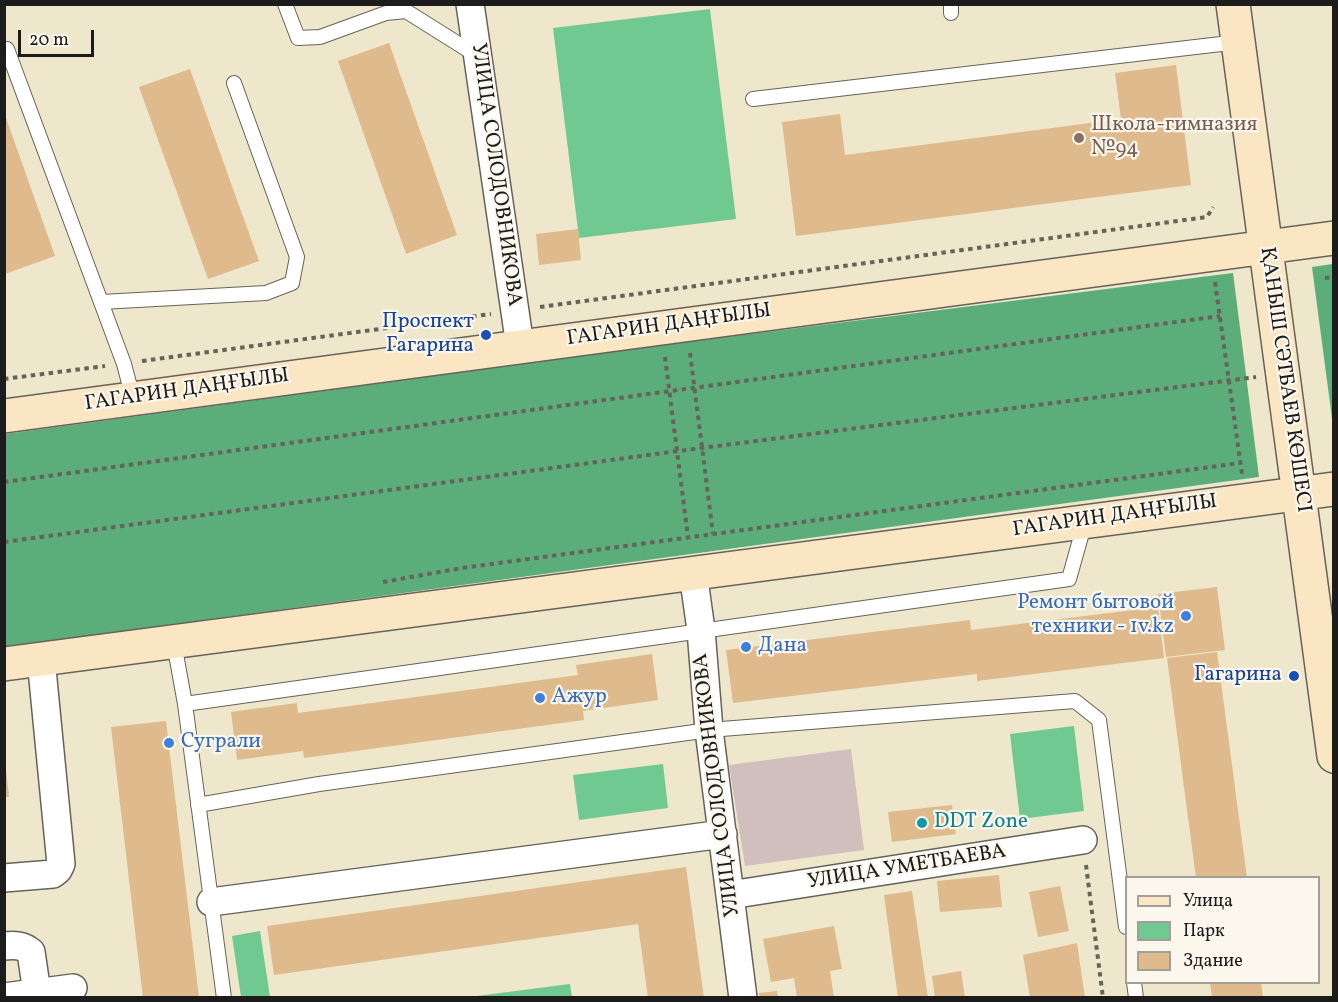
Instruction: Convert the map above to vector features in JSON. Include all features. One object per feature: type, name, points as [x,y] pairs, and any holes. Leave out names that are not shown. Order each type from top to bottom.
[{"type":"street","name":"УЛИЦА СОЛОДОВНИКОВА","points":[[470,4],[520,346]]},
{"type":"street","name":"ҚАНЫШ СӘТБАЕВ КӨШЕСІ","points":[[1233,4],[1334,756]]},
{"type":"street","name":"ГАГАРИН ДАҢҒЫЛЫ","points":[[4,416],[1334,238]]},
{"type":"street","name":"ГАГАРИН ДАҢҒЫЛЫ","points":[[4,664],[1334,489]]},
{"type":"street","name":"УЛИЦА СОЛОДОВНИКОВА","points":[[693,573],[701,630],[709,730],[742,998]]},
{"type":"street","points":[[4,878],[53,874],[61,864],[41,659]]},
{"type":"street","points":[[211,902],[723,834]]},
{"type":"street","name":"УЛИЦА УМЕТБАЕВА","points":[[730,895],[1083,840]]},
{"type":"street","points":[[4,946],[24,946],[31,952],[37,993]]},
{"type":"street","points":[[4,997],[73,988]]},
{"type":"lane","points":[[285,4],[298,38],[320,37],[386,13],[406,11],[478,56]]},
{"type":"lane","points":[[753,99],[1238,42]]},
{"type":"lane","points":[[7,49],[124,364],[133,398]]},
{"type":"lane","points":[[101,302],[266,292],[292,283],[297,257],[234,83]]},
{"type":"lane","points":[[185,704],[1069,579],[1085,521]]},
{"type":"lane","points":[[174,643],[185,704],[224,998]]},
{"type":"lane","points":[[198,805],[319,784],[709,730],[1075,700],[1098,720],[1125,920]]},
{"type":"path","points":[[4,379],[1207,217],[1214,207]]},
{"type":"path","points":[[1215,276],[1242,477]]},
{"type":"path","points":[[1325,278],[1334,277]]},
{"type":"path","points":[[4,482],[1220,316]]},
{"type":"path","points":[[688,342],[713,534]]},
{"type":"path","points":[[665,357],[688,537]]},
{"type":"path","points":[[4,542],[678,451],[1283,373]]},
{"type":"path","points":[[373,584],[462,568],[1240,463]]},
{"type":"path","points":[[1083,840],[1102,998]]},
{"type":"shaded area","points":[[851,749],[864,850],[745,866],[729,765]]},
{"type":"green space","points":[[710,9],[736,219],[579,238],[553,28]]},
{"type":"green space","points":[[1334,264],[1333,426],[1312,267]]},
{"type":"green space","points":[[1233,273],[1259,477],[5,647],[5,434],[663,345]]},
{"type":"green space","points":[[1074,726],[1084,811],[1020,819],[1010,734]]},
{"type":"green space","points":[[663,764],[668,808],[579,820],[573,775]]},
{"type":"green space","points":[[260,931],[270,997],[241,997],[232,936]]},
{"type":"green space","points":[[570,984],[572,997],[469,997]]},
{"type":"building","points":[[389,43],[457,235],[406,254],[338,61]]},
{"type":"building","name":"Школа-гимназия №94","points":[[1176,65],[1191,185],[796,236],[782,122],[840,114],[845,155],[1121,119],[1115,73]]},
{"type":"building","points":[[190,69],[259,261],[208,279],[139,87]]},
{"type":"building","points":[[5,115],[55,256],[5,274]]},
{"type":"building","points":[[578,229],[581,260],[539,265],[536,234]]},
{"type":"building","points":[[1217,587],[1225,650],[1166,657],[1158,594]]},
{"type":"building","points":[[1158,607],[1164,658],[977,681],[977,674],[733,703],[726,650],[970,620],[971,630]]},
{"type":"building","points":[[1217,652],[1247,876],[1196,876],[1167,658]]},
{"type":"building","points":[[652,654],[658,700],[583,711],[584,720],[304,758],[303,751],[237,760],[231,712],[297,703],[298,713],[578,675],[576,665]]},
{"type":"building","points":[[166,721],[199,998],[143,998],[111,727]]},
{"type":"building","points":[[4,769],[6,769],[9,797],[4,797]]},
{"type":"building","name":"DDT Zone","points":[[952,805],[956,834],[892,842],[888,812]]},
{"type":"building","points":[[686,867],[704,998],[648,998],[638,924],[274,975],[267,926]]},
{"type":"building","points":[[999,875],[1002,907],[940,912],[937,881]]},
{"type":"building","points":[[1060,886],[1069,931],[1038,937],[1029,892]]},
{"type":"building","points":[[912,891],[928,998],[898,998],[884,895]]},
{"type":"building","points":[[834,926],[842,969],[830,971],[834,998],[797,998],[794,978],[771,982],[763,939]]},
{"type":"building","points":[[1077,943],[1085,998],[1030,998],[1023,955]]},
{"type":"building","points":[[961,971],[965,998],[935,998],[932,976]]},
{"type":"building","points":[[1210,984],[1261,984],[1263,998],[1212,998]]},
{"type":"building","points":[[777,991],[778,998],[760,998],[759,993]]},
{"type":"place","name":"Школа-гимназия №94","points":[[1079,138]]},
{"type":"place","name":"Проспект Гагарина","points":[[486,335]]},
{"type":"place","name":"Ремонт бытовой техники - 1v.kz","points":[[1186,616]]},
{"type":"place","name":"Дана","points":[[746,647]]},
{"type":"place","name":"Гагарина","points":[[1294,676]]},
{"type":"place","name":"Ажур","points":[[540,698]]},
{"type":"place","name":"Суграли","points":[[169,743]]},
{"type":"place","name":"DDT Zone","points":[[922,823]]}]
